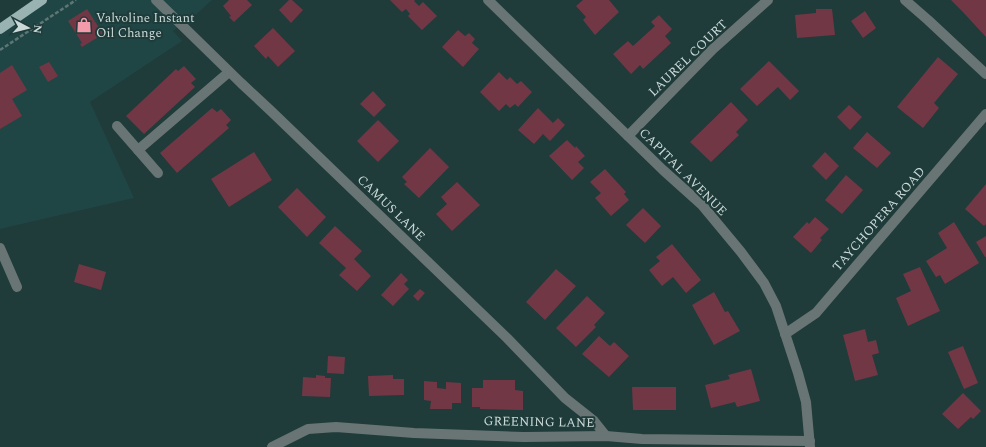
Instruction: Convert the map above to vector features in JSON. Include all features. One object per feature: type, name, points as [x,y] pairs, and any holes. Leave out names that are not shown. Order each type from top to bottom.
[{"type":"main road","points":[[0,29],[42,0]]},
{"type":"street","name":"CAMUS LANE","points":[[156,0],[229,72],[501,332],[565,398],[594,421],[606,436]]},
{"type":"street","name":"CAPITAL AVENUE","points":[[488,0],[628,136],[702,205],[741,252],[764,284],[776,306],[806,402],[810,444]]},
{"type":"street","name":"LAUREL COURT","points":[[628,136],[713,49],[768,0]]},
{"type":"street","points":[[906,0],[986,74]]},
{"type":"street","points":[[138,150],[229,72]]},
{"type":"street","name":"TAYCHOPERA ROAD","points":[[785,334],[816,313],[986,114]]},
{"type":"street","points":[[117,126],[158,173]]},
{"type":"street","points":[[0,248],[17,287]]},
{"type":"street","name":"GREENING LANE","points":[[272,447],[308,429],[336,427],[414,433],[524,437],[606,436],[642,439],[810,444]]},
{"type":"path","points":[[0,50],[76,0]]},
{"type":"shaded area","points":[[42,0],[212,0],[193,17],[173,31],[182,41],[90,102],[134,198],[0,229],[0,29]]},
{"type":"building","points":[[229,0],[247,0],[252,5],[234,22],[229,17],[231,16],[223,6]]},
{"type":"building","points":[[289,0],[292,0],[303,10],[291,23],[279,10]]},
{"type":"building","points":[[390,0],[415,0],[414,1],[419,6],[423,2],[437,16],[422,30],[408,16],[410,14],[406,9],[402,12]]},
{"type":"building","points":[[583,0],[609,0],[619,12],[595,35],[583,20],[586,17],[576,6]]},
{"type":"building","points":[[951,0],[986,0],[986,37],[961,10]]},
{"type":"building","name":"Valvoline Instant Oil Change","points":[[87,9],[101,31],[103,30],[105,33],[82,47],[80,44],[82,43],[68,21]]},
{"type":"building","points":[[816,9],[832,9],[835,35],[797,38],[795,15],[816,13]]},
{"type":"building","points":[[865,11],[876,28],[863,38],[851,21]]},
{"type":"building","points":[[659,15],[672,29],[665,36],[671,43],[643,69],[640,65],[631,74],[613,54],[628,41],[633,46],[655,26],[651,22]]},
{"type":"building","points":[[273,28],[295,51],[278,67],[268,56],[266,59],[254,46]]},
{"type":"building","points":[[458,30],[465,36],[469,33],[475,39],[472,43],[479,49],[463,67],[442,47]]},
{"type":"building","points":[[938,57],[958,74],[934,103],[939,108],[923,128],[897,107]]},
{"type":"building","points":[[769,61],[799,91],[790,100],[778,87],[757,106],[740,89]]},
{"type":"building","points":[[49,62],[58,76],[48,82],[39,67]]},
{"type":"building","points":[[12,65],[27,90],[12,99],[22,116],[0,129],[0,73]]},
{"type":"building","points":[[184,66],[196,79],[191,83],[195,87],[144,134],[126,116],[176,69],[178,71]]},
{"type":"building","points":[[499,72],[507,80],[510,77],[517,84],[521,81],[532,92],[518,107],[515,104],[510,108],[506,104],[499,111],[480,92]]},
{"type":"building","points":[[373,91],[386,105],[374,117],[360,104]]},
{"type":"building","points":[[731,102],[748,120],[736,132],[739,135],[711,162],[690,142]]},
{"type":"building","points":[[849,105],[862,117],[850,130],[837,117]]},
{"type":"building","points":[[212,108],[217,112],[221,109],[231,120],[226,125],[229,128],[177,173],[160,153]]},
{"type":"building","points":[[538,108],[553,123],[558,118],[565,125],[550,141],[543,134],[534,144],[518,130]]},
{"type":"building","points":[[378,120],[399,141],[378,162],[357,141]]},
{"type":"building","points":[[867,132],[891,153],[877,168],[853,148]]},
{"type":"building","points":[[567,140],[575,148],[576,146],[585,156],[578,162],[584,168],[572,180],[549,156]]},
{"type":"building","points":[[430,148],[449,167],[419,198],[404,184],[407,182],[402,177]]},
{"type":"building","points":[[254,152],[272,180],[229,207],[211,179]]},
{"type":"building","points":[[825,152],[839,166],[826,180],[812,166]]},
{"type":"building","points":[[605,169],[626,192],[624,194],[629,200],[611,216],[595,198],[601,193],[590,182]]},
{"type":"building","points":[[846,175],[863,190],[842,214],[825,200]]},
{"type":"building","points":[[457,182],[480,205],[452,231],[436,214],[447,204],[441,197]]},
{"type":"building","points":[[986,184],[986,224],[984,226],[965,209]]},
{"type":"building","points":[[297,188],[326,217],[307,237],[278,207]]},
{"type":"building","points":[[643,208],[661,226],[645,243],[626,225]]},
{"type":"building","points":[[815,217],[829,229],[820,238],[822,240],[811,253],[793,237],[807,222],[809,224]]},
{"type":"building","points":[[954,222],[979,263],[945,284],[940,275],[936,277],[926,261],[947,248],[938,233]]},
{"type":"building","points":[[335,226],[362,251],[354,259],[371,276],[357,291],[339,275],[346,268],[319,243]]},
{"type":"building","points":[[986,236],[986,257],[985,257],[976,242]]},
{"type":"building","points":[[672,244],[701,280],[686,293],[673,277],[662,286],[649,270],[660,261],[656,257]]},
{"type":"building","points":[[79,264],[106,272],[101,290],[74,282]]},
{"type":"building","points":[[920,267],[940,311],[908,326],[896,298],[911,291],[903,274]]},
{"type":"building","points":[[556,269],[576,286],[545,320],[526,302]]},
{"type":"building","points":[[401,273],[408,280],[404,284],[409,289],[393,306],[381,295]]},
{"type":"building","points":[[420,289],[425,293],[418,301],[413,296]]},
{"type":"building","points":[[714,292],[725,312],[728,311],[740,331],[714,345],[692,305]]},
{"type":"building","points":[[587,296],[605,313],[594,325],[596,327],[576,347],[556,328]]},
{"type":"building","points":[[865,329],[868,342],[876,340],[879,353],[872,355],[878,375],[855,381],[843,335]]},
{"type":"building","points":[[599,336],[610,346],[614,342],[629,356],[609,377],[582,354]]},
{"type":"building","points":[[963,346],[978,383],[964,389],[948,352]]},
{"type":"building","points":[[328,356],[345,357],[344,374],[327,373]]},
{"type":"building","points":[[751,369],[760,401],[737,407],[735,402],[711,408],[705,385],[730,379],[728,375]]},
{"type":"building","points":[[316,375],[331,378],[330,397],[302,396],[303,377],[316,378]]},
{"type":"building","points":[[393,375],[393,379],[404,379],[404,395],[369,396],[368,376]]},
{"type":"building","points":[[483,380],[515,380],[515,390],[523,391],[523,410],[480,409],[480,407],[472,407],[472,388],[483,388]]},
{"type":"building","points":[[424,381],[437,382],[437,388],[446,389],[446,382],[461,383],[461,403],[452,403],[452,409],[430,409],[431,401],[424,400]]},
{"type":"building","points":[[632,387],[676,387],[676,410],[633,410]]},
{"type":"building","points":[[963,393],[981,411],[973,419],[971,417],[958,429],[942,414]]},
{"type":"place","name":"Valvoline Instant Oil Change","points":[[84,25]]}]
